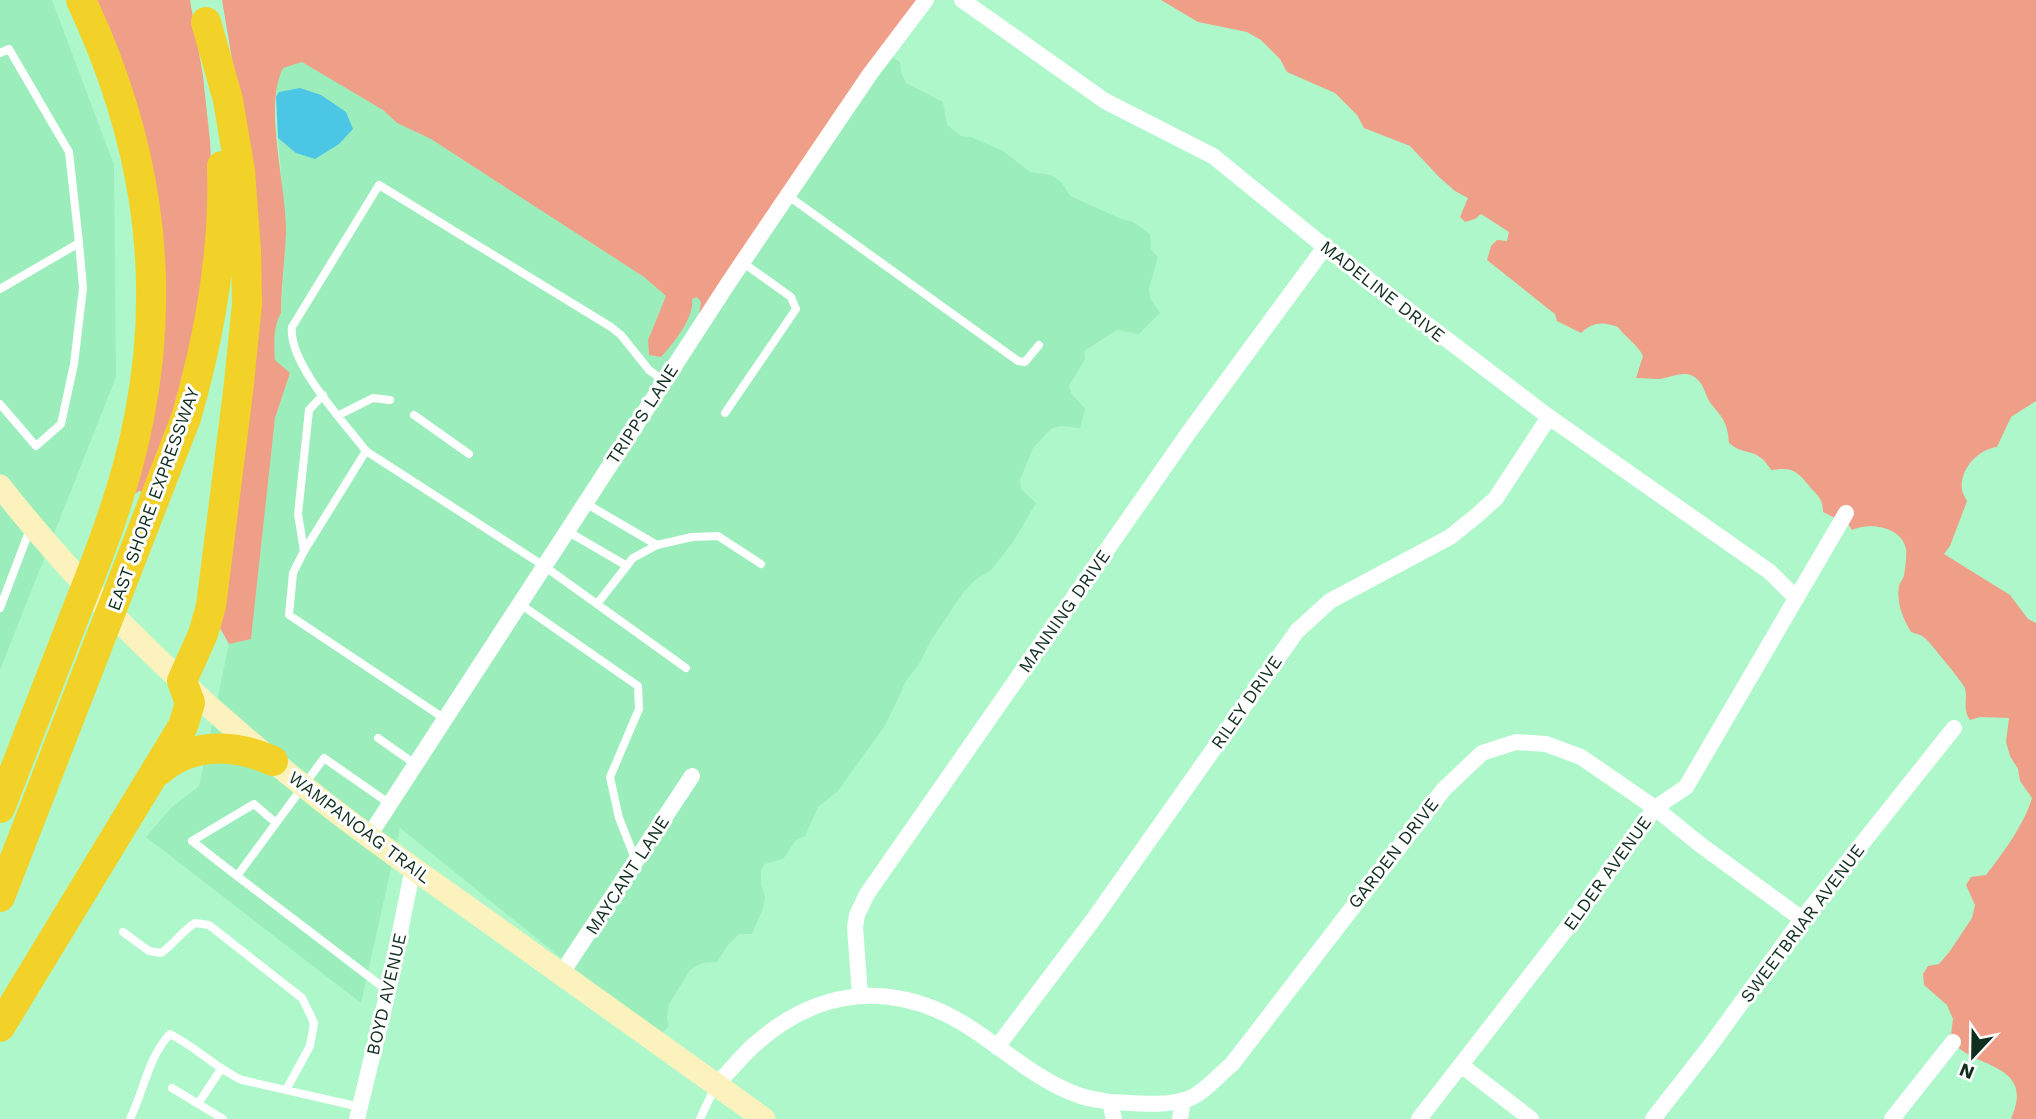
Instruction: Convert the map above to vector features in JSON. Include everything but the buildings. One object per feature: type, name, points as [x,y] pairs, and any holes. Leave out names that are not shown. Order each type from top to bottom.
[{"type":"highway","name":"EAST SHORE EXPRESSWAY","points":[[0,807],[116,508],[137,429],[148,360],[151,268],[141,177],[118,89],[81,0]]},
{"type":"highway","name":"EAST SHORE EXPRESSWAY","points":[[0,897],[165,476],[186,418],[202,358],[214,298],[222,206],[219,113],[212,53],[203,11]]},
{"type":"highway","points":[[0,1027],[188,715],[189,697],[182,681],[203,634],[211,606],[247,304],[245,224],[240,172],[228,100],[203,11]]},
{"type":"highway","points":[[147,785],[168,763],[194,751],[237,749],[253,752],[273,761]]},
{"type":"main road","name":"WAMPANOAG TRAIL","points":[[0,486],[51,548],[146,646],[182,681],[303,786],[764,1119]]},
{"type":"street","name":"TRIPPS LANE","points":[[369,836],[742,262],[870,74],[926,0]]},
{"type":"street","name":"MADELINE DRIVE","points":[[962,0],[1105,101],[1213,156],[1325,247],[1549,417],[1770,572],[1795,597]]},
{"type":"street","name":"MANNING DRIVE","points":[[860,995],[855,927],[857,915],[867,894],[1189,432],[1325,247]]},
{"type":"street","name":"RILEY DRIVE","points":[[997,1048],[1093,920],[1297,631],[1330,601],[1450,537],[1475,517],[1496,498],[1549,417]]},
{"type":"street","name":"ELDER AVENUE","points":[[1419,1119],[1574,919],[1655,808],[1686,787],[1846,513]]},
{"type":"street","name":"SWEETBRIAR AVENUE","points":[[1653,1119],[1802,919],[1954,728]]},
{"type":"street","name":"GARDEN DRIVE","points":[[716,1085],[755,1045],[793,1017],[829,1002],[860,995],[901,997],[936,1008],[971,1028],[1014,1060],[1078,1096],[1110,1102],[1162,1104],[1190,1098],[1232,1064],[1444,789],[1482,753],[1516,743],[1546,744],[1581,757],[1655,808],[1802,919]]},
{"type":"street","name":"MAYCANT LANE","points":[[561,974],[692,776]]},
{"type":"street","name":"BOYD AVENUE","points":[[358,1113],[388,991],[413,868]]},
{"type":"street","points":[[1892,1119],[1953,1042]]},
{"type":"street","points":[[1461,1065],[1531,1119]]},
{"type":"street","points":[[1180,1119],[1183,1100]]},
{"type":"street","points":[[1110,1102],[1115,1119]]},
{"type":"lane","points":[[0,53],[9,49],[69,152],[83,288],[74,364],[61,424],[36,446],[0,404]]},
{"type":"lane","points":[[664,381],[649,370],[621,335],[611,327],[379,185],[292,327],[290,340],[307,374],[366,451],[544,566],[686,668]]},
{"type":"lane","points":[[787,195],[1018,361],[1025,362],[1039,345]]},
{"type":"lane","points":[[0,289],[79,243]]},
{"type":"lane","points":[[725,413],[796,309],[791,297],[742,262]]},
{"type":"lane","points":[[304,551],[298,514],[309,410],[323,395]]},
{"type":"lane","points":[[339,415],[373,397],[390,400]]},
{"type":"lane","points":[[414,415],[469,454]]},
{"type":"lane","points":[[366,451],[293,573],[289,615],[445,719]]},
{"type":"lane","points":[[585,503],[657,545]]},
{"type":"lane","points":[[0,608],[32,526]]},
{"type":"lane","points":[[567,531],[627,566]]},
{"type":"lane","points":[[597,604],[633,558],[657,545],[692,537],[718,536],[761,564]]},
{"type":"lane","points":[[520,604],[638,686],[639,709],[610,778],[619,818],[636,861]]},
{"type":"lane","points":[[378,738],[415,764]]},
{"type":"lane","points":[[237,876],[324,758],[390,804]]},
{"type":"lane","points":[[276,823],[254,804],[192,841],[388,991]]},
{"type":"lane","points":[[123,932],[149,951],[161,953],[170,947],[185,929],[195,923],[209,925],[302,998],[313,1023],[312,1035],[310,1046],[286,1090]]},
{"type":"lane","points":[[129,1119],[138,1104],[161,1043],[170,1034],[242,1080],[286,1090],[358,1113]]},
{"type":"lane","points":[[198,1104],[221,1069]]},
{"type":"lane","points":[[700,1119],[716,1085]]},
{"type":"lane","points":[[172,1087],[223,1119]]},
{"type":"shaded area","points":[[0,0],[52,0],[114,165],[116,377],[0,670]]},
{"type":"shaded area","points":[[91,0],[190,0],[203,76],[210,141],[212,179],[208,248],[184,379],[147,493],[139,491],[133,495],[163,314]]},
{"type":"shaded area","points":[[222,0],[921,0],[697,325],[701,302],[697,297],[692,299],[690,314],[682,330],[661,357],[649,355],[648,340],[666,296],[644,277],[431,139],[397,123],[383,110],[302,62],[283,68],[277,84],[275,125],[286,233],[281,313],[275,330],[274,348],[275,360],[290,373],[275,418],[251,639],[229,644],[216,621],[250,344],[237,89]]},
{"type":"shaded area","points":[[1161,0],[2036,0],[2036,401],[2011,417],[1997,447],[1977,456],[1967,468],[1962,490],[1967,501],[1950,546],[1944,554],[2010,595],[2028,619],[2036,623],[2036,1119],[2011,1119],[2017,1093],[2014,1083],[2000,1070],[1950,1042],[1953,1019],[1947,1005],[1924,985],[1923,974],[1928,966],[1939,964],[1972,918],[1975,905],[1966,885],[1971,877],[1986,875],[2019,828],[2032,798],[2020,781],[2018,769],[2010,756],[2006,742],[2009,718],[1980,717],[1970,720],[1966,712],[1965,688],[1926,639],[1911,632],[1905,622],[1898,598],[1906,562],[1903,541],[1891,531],[1875,526],[1852,530],[1845,519],[1823,512],[1820,498],[1798,474],[1785,469],[1771,470],[1761,458],[1729,443],[1724,422],[1694,377],[1679,374],[1658,379],[1636,378],[1643,356],[1618,327],[1599,324],[1590,326],[1581,333],[1557,321],[1555,314],[1487,260],[1491,246],[1497,240],[1507,241],[1509,232],[1481,214],[1465,222],[1460,217],[1468,198],[1439,177],[1410,146],[1364,128],[1357,115],[1335,93],[1287,72],[1280,59],[1261,40],[1247,32],[1198,22]]},
{"type":"shaded area","points":[[883,52],[900,62],[906,83],[943,102],[947,125],[961,136],[971,137],[1003,151],[1030,172],[1051,175],[1062,183],[1070,196],[1133,222],[1150,234],[1151,249],[1158,257],[1149,288],[1150,298],[1160,313],[1139,334],[1117,330],[1084,351],[1085,359],[1069,386],[1071,393],[1085,409],[1080,428],[1052,428],[1033,448],[1020,480],[1021,489],[1036,503],[1013,542],[991,570],[975,580],[963,593],[906,681],[886,724],[838,791],[818,807],[805,836],[796,840],[783,859],[765,864],[761,870],[765,897],[752,934],[739,934],[717,962],[702,963],[690,970],[669,1004],[669,1026],[658,1036],[400,828],[361,1003],[146,837],[171,808],[199,786],[229,644],[251,639],[275,418],[290,373],[275,360],[274,346],[276,322],[281,313],[286,232],[278,138],[296,153],[276,97],[277,80],[283,68],[302,62],[350,89],[383,110],[397,123],[431,139],[644,277],[666,296],[648,340],[649,355],[661,357],[692,299],[697,297],[701,302],[697,324]]},
{"type":"water","points":[[300,88],[321,95],[346,112],[353,129],[339,144],[315,159],[296,153],[278,138],[276,97],[279,92]]}]
